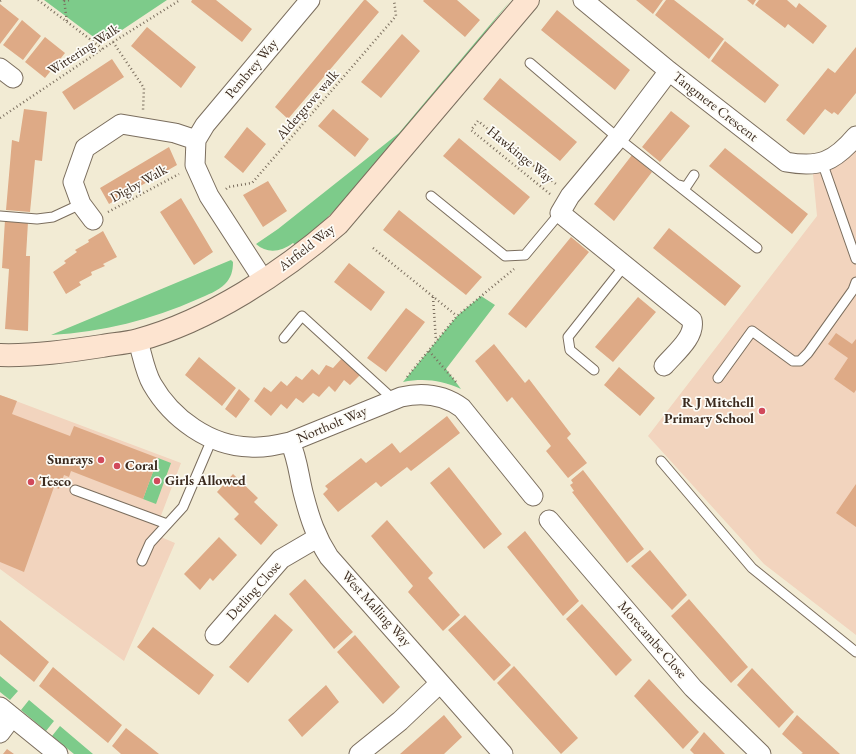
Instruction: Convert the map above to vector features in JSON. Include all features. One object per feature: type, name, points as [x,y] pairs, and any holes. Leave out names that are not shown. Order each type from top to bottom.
[{"type":"street","name":"Pembrey Way","points":[[264,281],[213,202],[195,165],[196,140],[205,125],[310,0]]},
{"type":"street","name":"Airfield Way","points":[[0,355],[69,351],[138,341],[188,323],[264,281],[307,252],[338,224],[528,0]]},
{"type":"street","name":"Tangmere Crescent","points":[[583,0],[669,71],[786,162],[804,165],[822,162],[844,150],[856,136]]},
{"type":"street","points":[[664,366],[690,336],[693,326],[692,320],[625,265],[565,205],[669,71]]},
{"type":"street","points":[[93,220],[81,204],[73,182],[85,148],[122,124],[175,133],[196,140]]},
{"type":"street","name":"Northolt Way","points":[[138,341],[151,383],[169,407],[191,427],[212,439],[250,447],[260,447],[290,442],[390,396],[432,394],[447,399],[462,408],[533,496]]},
{"type":"street","name":"West Malling Way","points":[[290,442],[295,454],[304,496],[317,538],[329,557],[503,754]]},
{"type":"street","name":"Morecambe Close","points":[[549,520],[694,688],[762,754]]},
{"type":"street","name":"Detling Close","points":[[215,635],[282,559],[317,538]]},
{"type":"street","points":[[359,754],[400,721],[440,682]]},
{"type":"street","points":[[0,733],[6,712],[58,754]]},
{"type":"lane","points":[[530,63],[618,138],[757,248]]},
{"type":"lane","points":[[822,162],[856,259]]},
{"type":"lane","points":[[678,186],[686,187],[694,175]]},
{"type":"lane","points":[[431,196],[505,256],[525,255],[565,205]]},
{"type":"lane","points":[[0,216],[37,219],[53,217],[81,204]]},
{"type":"lane","points":[[594,370],[570,350],[568,337],[579,320],[625,265]]},
{"type":"lane","points":[[718,378],[752,331],[783,355],[793,361],[800,361],[808,353],[853,290],[856,282]]},
{"type":"lane","points":[[284,338],[302,316],[390,396]]},
{"type":"lane","points":[[142,561],[150,543],[184,507],[212,439]]},
{"type":"lane","points":[[661,461],[752,568],[856,652]]},
{"type":"lane","points":[[75,490],[167,524]]},
{"type":"path","points":[[38,0],[103,49]]},
{"type":"path","points":[[67,23],[64,1],[70,0]]},
{"type":"path","name":"Wittering Walk","points":[[0,118],[113,42],[180,0]]},
{"type":"path","name":"Aldergrove walk","points":[[213,202],[228,187],[252,183],[396,16],[394,0]]},
{"type":"path","points":[[113,42],[144,88],[142,127]]},
{"type":"path","name":"Hawkinge Way","points":[[478,121],[565,205],[471,130],[478,121]]},
{"type":"path","name":"Digby Walk","points":[[93,220],[195,165]]},
{"type":"path","points":[[373,248],[457,316]]},
{"type":"path","points":[[390,396],[457,316],[524,261],[525,255]]},
{"type":"path","points":[[433,297],[436,342]]},
{"type":"path","points":[[429,351],[461,389],[462,408]]},
{"type":"shaded area","name":"R J Mitchell Primary School","points":[[856,139],[856,635],[764,564],[648,436],[817,216],[812,164]]},
{"type":"shaded area","points":[[0,395],[181,463],[154,534],[175,543],[124,661],[0,569]]},
{"type":"green space","points":[[44,0],[167,0],[104,42],[99,41]]},
{"type":"green space","points":[[510,1],[457,68],[377,163],[339,206],[311,233],[297,246],[293,243],[274,251],[265,249],[256,244],[278,229],[399,133]]},
{"type":"green space","points":[[231,260],[233,262],[229,279],[219,289],[212,293],[163,313],[126,324],[89,331],[51,335]]},
{"type":"green space","points":[[481,296],[495,305],[446,369],[461,389],[439,382],[425,380],[403,382],[457,316]]},
{"type":"green space","name":"Girls Allowed","points":[[158,458],[171,463],[156,504],[143,499]]},
{"type":"green space","points":[[0,676],[18,691],[10,700],[0,692]]},
{"type":"green space","points":[[29,700],[54,721],[46,731],[21,710]]},
{"type":"green space","points":[[60,726],[93,754],[74,754],[52,736]]},
{"type":"building","points":[[192,0],[216,0],[252,29],[242,42],[191,2]]},
{"type":"building","points":[[364,0],[366,0],[379,12],[288,119],[275,107]]},
{"type":"building","points":[[457,0],[480,20],[465,37],[423,1]]},
{"type":"building","points":[[636,0],[663,0],[653,14]]},
{"type":"building","points":[[666,0],[674,0],[724,39],[709,59],[655,15]]},
{"type":"building","points":[[747,0],[756,0],[753,5]]},
{"type":"building","points":[[759,0],[787,0],[796,8],[799,3],[827,26],[813,44],[788,24],[785,28],[755,5]]},
{"type":"building","points":[[0,4],[19,19],[0,44]]},
{"type":"building","points":[[557,10],[630,70],[615,90],[541,30]]},
{"type":"building","points":[[22,20],[41,36],[23,60],[3,45]]},
{"type":"building","points":[[147,27],[196,67],[181,88],[131,46]]},
{"type":"building","points":[[402,34],[420,51],[381,98],[361,82]]},
{"type":"building","points":[[45,37],[65,53],[45,78],[25,62]]},
{"type":"building","points":[[725,41],[779,85],[765,103],[711,61]]},
{"type":"building","points":[[856,47],[856,93],[838,115],[834,112],[832,114],[825,109],[804,135],[786,120],[828,68],[835,73]]},
{"type":"building","points":[[112,59],[124,77],[74,110],[62,92]]},
{"type":"building","points":[[500,78],[577,142],[560,161],[483,99]]},
{"type":"building","points":[[24,109],[47,112],[42,161],[35,160],[30,212],[6,210],[12,140],[19,142]]},
{"type":"building","points":[[333,109],[369,139],[355,157],[318,126]]},
{"type":"building","points":[[671,111],[690,126],[660,162],[642,147]]},
{"type":"building","points":[[247,127],[266,144],[243,173],[224,157]]},
{"type":"building","points":[[459,138],[530,197],[514,215],[443,156]]},
{"type":"building","points":[[169,147],[177,165],[109,204],[100,188]]},
{"type":"building","points":[[725,148],[808,214],[792,234],[709,166]]},
{"type":"building","points":[[632,155],[652,172],[614,221],[594,204]]},
{"type":"building","points":[[268,181],[287,211],[263,227],[243,195]]},
{"type":"building","points":[[181,198],[213,252],[194,265],[160,212]]},
{"type":"building","points":[[399,210],[482,277],[466,295],[383,230]]},
{"type":"building","points":[[5,220],[28,222],[26,256],[30,256],[28,331],[5,329],[9,269],[2,268]]},
{"type":"building","points":[[669,228],[741,286],[725,306],[653,248]]},
{"type":"building","points":[[103,231],[117,257],[103,264],[105,266],[91,272],[92,275],[79,282],[81,285],[66,294],[53,272],[66,263],[64,261],[77,252],[75,250],[89,242],[88,240]]},
{"type":"building","points":[[571,237],[589,252],[526,328],[508,314]]},
{"type":"building","points":[[349,263],[385,292],[371,311],[334,282]]},
{"type":"building","points":[[638,297],[656,312],[613,362],[595,347]]},
{"type":"building","points":[[406,308],[425,322],[386,372],[367,358]]},
{"type":"building","points":[[836,333],[852,344],[856,339],[856,390],[854,393],[834,379],[848,358],[828,344]]},
{"type":"building","points":[[494,344],[525,383],[529,379],[571,434],[567,438],[587,463],[568,478],[546,451],[551,446],[512,397],[507,402],[475,361]]},
{"type":"building","points":[[199,357],[236,388],[222,406],[185,375]]},
{"type":"building","points":[[343,357],[362,373],[350,385],[344,380],[335,392],[329,386],[319,397],[313,393],[303,403],[296,398],[287,409],[281,404],[271,416],[254,401],[264,387],[271,392],[281,381],[287,386],[296,376],[302,380],[312,369],[319,375],[326,365],[333,368]]},
{"type":"building","points":[[619,367],[655,398],[640,416],[604,385]]},
{"type":"building","points":[[239,389],[250,399],[236,418],[225,409]]},
{"type":"building","name":"Tesco","points":[[0,395],[17,401],[12,414],[70,436],[74,426],[158,458],[143,499],[71,471],[69,477],[64,475],[59,489],[54,487],[24,572],[0,562]]},
{"type":"building","points":[[447,416],[460,433],[411,471],[407,467],[381,487],[376,482],[338,512],[323,494],[328,489],[325,486],[361,458],[366,463],[392,443],[400,453]]},
{"type":"building","points":[[449,467],[502,534],[484,549],[430,483]]},
{"type":"building","points":[[583,470],[644,549],[627,563],[572,492],[574,491],[570,485],[573,483],[571,480]]},
{"type":"building","points":[[233,474],[258,498],[254,502],[278,525],[261,545],[234,519],[239,514],[217,492]]},
{"type":"building","points":[[856,484],[856,527],[836,513]]},
{"type":"building","points":[[387,520],[433,573],[428,578],[460,615],[443,631],[408,592],[413,586],[371,536]]},
{"type":"building","points":[[525,531],[579,601],[563,616],[507,547]]},
{"type":"building","points":[[219,537],[237,555],[213,581],[210,578],[200,590],[184,574]]},
{"type":"building","points":[[650,550],[687,595],[672,610],[631,566]]},
{"type":"building","points":[[305,579],[353,632],[334,649],[289,594]]},
{"type":"building","points":[[689,599],[748,667],[731,683],[671,616]]},
{"type":"building","points":[[582,604],[632,660],[616,676],[566,619]]},
{"type":"building","points":[[275,614],[293,630],[248,683],[229,667]]},
{"type":"building","points":[[465,615],[511,665],[494,681],[448,630]]},
{"type":"building","points":[[0,620],[49,662],[34,682],[0,654]]},
{"type":"building","points":[[153,627],[214,675],[199,695],[137,647]]},
{"type":"building","points":[[355,635],[400,687],[383,704],[337,652]]},
{"type":"building","points":[[514,666],[578,738],[561,754],[497,683]]},
{"type":"building","points":[[53,667],[122,725],[108,743],[39,686]]},
{"type":"building","points":[[752,668],[794,712],[779,728],[737,685]]},
{"type":"building","points":[[649,679],[699,732],[683,749],[634,696]]},
{"type":"building","points":[[326,685],[339,702],[302,737],[288,720]]},
{"type":"building","points":[[444,715],[462,737],[444,754],[400,754]]},
{"type":"building","points":[[797,715],[840,754],[801,754],[803,753],[782,734]]},
{"type":"building","points":[[126,728],[159,754],[121,754],[112,746]]},
{"type":"building","points":[[704,732],[725,754],[694,754],[690,750]]},
{"type":"building","points":[[7,749],[14,754],[3,754]]},
{"type":"place","name":"R J Mitchell Primary School","points":[[762,411]]},
{"type":"place","name":"Sunrays","points":[[101,460]]},
{"type":"place","name":"Coral","points":[[117,466]]},
{"type":"place","name":"Girls Allowed","points":[[157,481]]},
{"type":"place","name":"Tesco","points":[[31,482]]}]
